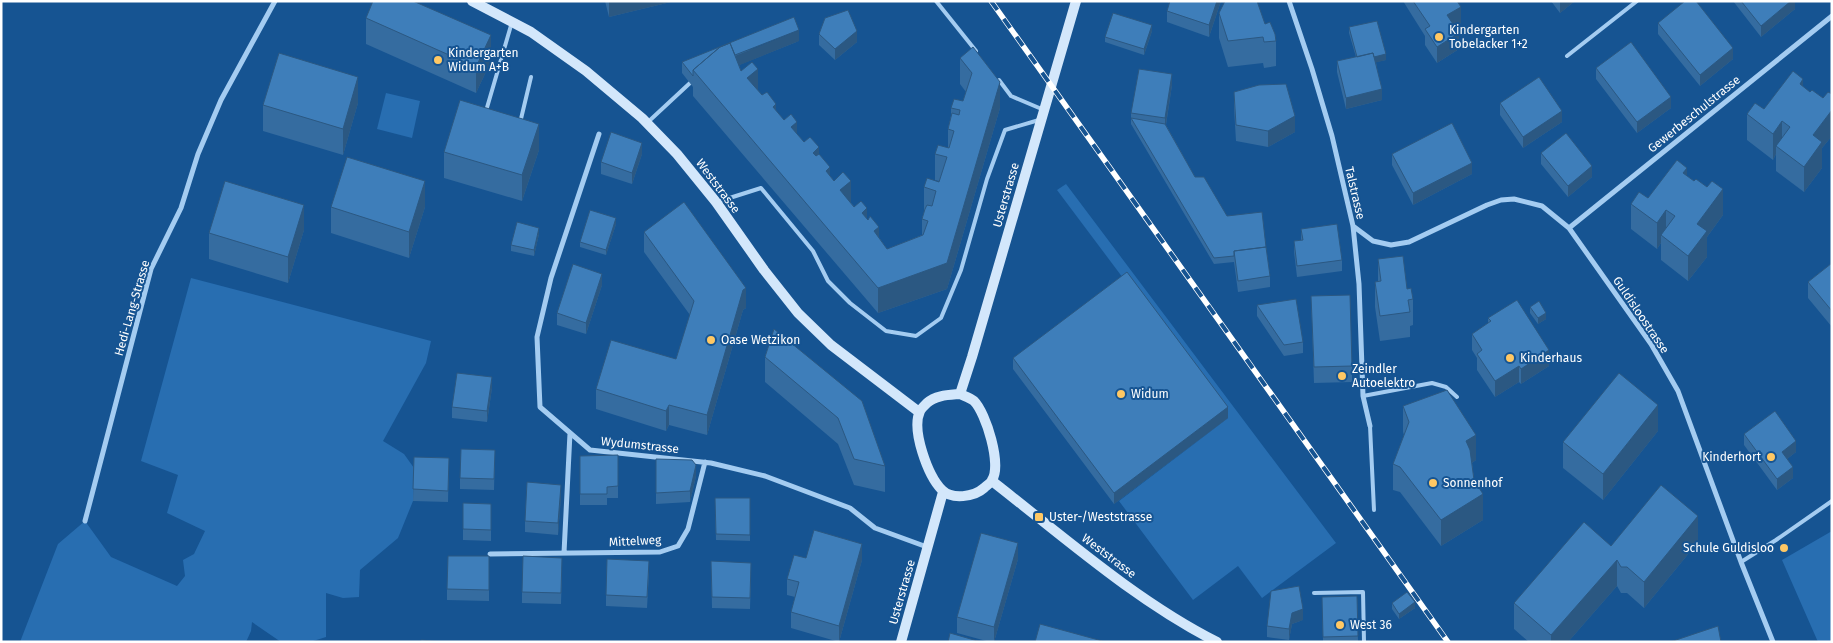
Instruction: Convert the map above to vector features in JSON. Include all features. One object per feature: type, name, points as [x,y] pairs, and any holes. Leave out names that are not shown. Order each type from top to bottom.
[{"type":"main road","name":"Weststrasse","points":[[472,1],[531,32],[586,70],[646,123],[677,154],[716,202],[764,270],[798,312],[831,345],[920,412]]},
{"type":"main road","name":"Usterstrasse","points":[[960,394],[1076,1]]},
{"type":"main road","points":[[960,394],[973,401],[981,413],[994,447],[996,467],[992,481],[981,491],[968,496],[955,496],[943,492],[933,479],[917,431],[920,412],[928,401],[940,396],[960,394]]},
{"type":"main road","name":"Weststrasse","points":[[992,481],[1072,544],[1148,600],[1217,642]]},
{"type":"main road","name":"Usterstrasse","points":[[901,642],[943,492]]},
{"type":"street","name":"Hedi-Lang-Strasse","points":[[85,521],[151,269],[181,208],[198,154],[221,100],[275,1]]},
{"type":"street","name":"Talstrasse","points":[[1289,1],[1332,136],[1352,226],[1359,284],[1363,396],[1370,426]]},
{"type":"street","name":"Gewerbeschulstrasse","points":[[1569,228],[1832,16]]},
{"type":"street","name":"Wydumstrasse","points":[[599,134],[551,278],[537,337],[540,407],[590,450],[705,462],[764,476],[850,508],[875,528],[928,547]]},
{"type":"street","name":"Guldisloostrasse","points":[[1352,226],[1373,241],[1391,245],[1410,242],[1487,205],[1501,200],[1514,199],[1542,206],[1569,228],[1651,344],[1678,391],[1741,562],[1774,642]]},
{"type":"street","points":[[564,553],[570,433]]},
{"type":"street","name":"Mittelweg","points":[[490,554],[660,552],[678,546],[688,529],[705,462]]},
{"type":"lane","points":[[936,1],[978,54]]},
{"type":"lane","points":[[1568,56],[1637,1]]},
{"type":"lane","points":[[494,115],[486,112],[512,22]]},
{"type":"lane","points":[[995,76],[1011,96],[1042,115]]},
{"type":"lane","points":[[511,121],[520,123],[532,77]]},
{"type":"lane","points":[[646,123],[690,83]]},
{"type":"lane","points":[[716,202],[761,188],[813,251],[828,281],[850,303],[886,331],[916,336],[941,318],[961,270],[986,179],[1005,130],[1042,115]]},
{"type":"lane","points":[[1363,396],[1432,383],[1446,386],[1457,397]]},
{"type":"lane","name":"Talstrasse","points":[[1370,426],[1374,510]]},
{"type":"lane","points":[[1741,562],[1776,540],[1832,500]]},
{"type":"lane","points":[[1314,593],[1362,592],[1364,642]]},
{"type":"shaded area","points":[[386,93],[420,101],[412,138],[377,129]]},
{"type":"shaded area","points":[[1066,184],[1336,543],[1262,598],[1238,566],[1193,600],[1119,501],[1228,418],[1057,190]]},
{"type":"shaded area","points":[[191,278],[431,341],[426,363],[383,441],[404,454],[414,468],[413,501],[398,538],[360,570],[359,597],[343,598],[326,593],[326,637],[310,642],[281,642],[252,622],[251,631],[246,642],[20,642],[58,544],[85,521],[111,557],[177,586],[185,576],[183,560],[194,554],[205,531],[167,513],[178,475],[141,461]]},
{"type":"shaded area","points":[[1832,531],[1832,642],[1818,642],[1782,560]]},
{"type":"building","points":[[373,1],[413,1],[491,35],[476,67],[366,18]]},
{"type":"building","points":[[1170,1],[1217,1],[1209,25],[1167,11]]},
{"type":"building","points":[[1225,1],[1257,1],[1265,24],[1270,22],[1276,41],[1264,42],[1263,37],[1228,41],[1219,13]]},
{"type":"building","points":[[1413,1],[1457,1],[1461,7],[1447,15],[1459,33],[1437,47],[1425,29],[1430,26]]},
{"type":"building","points":[[1685,1],[1696,1],[1733,48],[1700,75],[1658,23]]},
{"type":"building","points":[[1741,1],[1791,1],[1761,26]]},
{"type":"building","points":[[848,10],[857,31],[835,49],[819,34],[825,18]]},
{"type":"building","points":[[1113,13],[1152,25],[1144,49],[1105,37]]},
{"type":"building","points":[[794,17],[799,30],[735,55],[730,43],[720,47],[693,70],[693,76],[682,62]]},
{"type":"building","points":[[1377,21],[1386,54],[1374,57],[1373,53],[1357,57],[1349,27]]},
{"type":"building","points":[[1631,42],[1671,97],[1637,122],[1596,68]]},
{"type":"building","points":[[730,43],[741,71],[752,62],[758,69],[747,78],[762,95],[767,92],[776,104],[773,107],[784,120],[791,114],[797,122],[791,127],[804,142],[810,137],[819,147],[813,153],[816,156],[819,154],[830,167],[826,171],[834,181],[843,172],[851,181],[840,190],[854,207],[861,201],[867,208],[862,213],[868,220],[870,216],[879,227],[874,231],[887,249],[923,235],[928,221],[922,219],[927,205],[932,206],[936,191],[924,187],[927,178],[939,182],[947,157],[935,154],[938,145],[949,148],[954,131],[948,129],[952,113],[959,115],[960,110],[951,108],[954,99],[963,101],[972,73],[960,58],[973,47],[1000,82],[947,263],[878,288],[693,70],[720,47]]},
{"type":"building","points":[[279,53],[358,77],[343,129],[263,105]]},
{"type":"building","points":[[1373,53],[1382,89],[1346,98],[1337,61]]},
{"type":"building","points":[[1139,69],[1172,74],[1165,118],[1131,113]]},
{"type":"building","points":[[1793,71],[1803,79],[1800,84],[1810,92],[1812,90],[1823,98],[1828,92],[1832,94],[1832,110],[1813,135],[1822,142],[1804,167],[1776,146],[1790,127],[1782,121],[1773,134],[1747,114],[1755,103],[1764,109]]},
{"type":"building","points":[[1539,77],[1562,111],[1523,137],[1500,103]]},
{"type":"building","points":[[1286,84],[1295,116],[1268,131],[1236,125],[1234,92],[1259,85]]},
{"type":"building","points":[[460,100],[539,124],[522,175],[444,152]]},
{"type":"building","points":[[1131,118],[1165,124],[1195,177],[1204,177],[1227,216],[1262,212],[1266,247],[1234,251],[1234,256],[1214,258]]},
{"type":"building","points":[[1452,123],[1472,163],[1413,193],[1392,154]]},
{"type":"building","points":[[611,132],[642,143],[632,173],[601,162]]},
{"type":"building","points":[[1566,133],[1592,166],[1568,186],[1541,153]]},
{"type":"building","points":[[347,157],[425,181],[409,232],[331,207]]},
{"type":"building","points":[[1677,160],[1687,168],[1683,173],[1694,181],[1696,179],[1707,187],[1712,181],[1723,189],[1697,224],[1707,231],[1688,256],[1661,235],[1675,216],[1666,210],[1657,223],[1631,204],[1639,192],[1648,198]]},
{"type":"building","points":[[225,181],[304,205],[288,257],[209,233]]},
{"type":"building","name":"Oase Wetzikon","points":[[684,202],[746,288],[743,290],[707,415],[669,405],[666,411],[596,389],[611,340],[676,359],[694,301],[644,232]]},
{"type":"building","points":[[590,210],[616,218],[606,250],[580,242]]},
{"type":"building","points":[[517,222],[539,228],[534,250],[511,245]]},
{"type":"building","points":[[1337,224],[1342,260],[1297,266],[1294,241],[1303,240],[1301,229]]},
{"type":"building","points":[[1266,247],[1270,276],[1238,281],[1234,251]]},
{"type":"building","points":[[1403,256],[1407,289],[1411,288],[1413,299],[1408,300],[1410,312],[1380,316],[1375,282],[1381,281],[1378,259]]},
{"type":"building","points":[[1832,263],[1832,311],[1808,282]]},
{"type":"building","points":[[573,264],[602,274],[586,323],[557,313]]},
{"type":"building","name":"Widum","points":[[1127,272],[1228,407],[1114,493],[1013,358]]},
{"type":"building","points":[[1350,295],[1352,366],[1314,367],[1311,296]]},
{"type":"building","points":[[1296,299],[1303,342],[1284,345],[1257,305]]},
{"type":"building","name":"Kinderhaus","points":[[1517,300],[1549,350],[1521,369],[1519,366],[1495,381],[1477,354],[1482,350],[1472,334],[1491,321],[1488,318]]},
{"type":"building","points":[[1539,301],[1546,313],[1538,318],[1530,307]]},
{"type":"building","points":[[774,329],[862,401],[885,466],[854,459],[838,418],[765,357]]},
{"type":"building","points":[[457,373],[492,377],[487,411],[452,407]]},
{"type":"building","points":[[1619,373],[1658,405],[1603,474],[1563,442]]},
{"type":"building","name":"Sonnenhof","points":[[1447,390],[1476,435],[1466,441],[1470,450],[1474,480],[1483,494],[1441,520],[1400,467],[1393,464],[1409,422],[1403,406]]},
{"type":"building","name":"Kinderhort","points":[[1775,411],[1796,441],[1782,452],[1793,467],[1777,479],[1744,434]]},
{"type":"building","points":[[461,449],[495,450],[494,479],[460,478]]},
{"type":"building","points":[[618,455],[618,486],[607,487],[607,494],[580,494],[580,456]]},
{"type":"building","points":[[414,457],[449,458],[448,491],[413,489]]},
{"type":"building","points":[[656,459],[692,460],[696,465],[690,491],[656,493]]},
{"type":"building","points":[[527,482],[561,485],[558,523],[525,521]]},
{"type":"building","points":[[1661,485],[1698,516],[1644,582],[1627,567],[1621,567],[1617,560],[1551,635],[1514,603],[1584,522],[1611,546]]},
{"type":"building","points":[[715,498],[750,498],[750,535],[716,534]]},
{"type":"building","points":[[463,503],[491,504],[491,530],[463,529]]},
{"type":"building","points":[[814,530],[862,544],[839,626],[791,612],[799,582],[787,579],[794,555],[806,558]]},
{"type":"building","points":[[981,533],[1018,543],[994,627],[957,617]]},
{"type":"building","points":[[448,556],[489,556],[489,590],[447,589]]},
{"type":"building","points":[[523,556],[562,558],[561,593],[522,592]]},
{"type":"building","points":[[607,559],[649,561],[647,597],[606,595]]},
{"type":"building","points":[[711,561],[751,563],[750,598],[712,597]]},
{"type":"building","points":[[1299,586],[1303,609],[1292,613],[1289,629],[1267,626],[1271,591]]},
{"type":"building","points":[[1407,592],[1415,602],[1399,614],[1392,603]]},
{"type":"building","name":"West 36","points":[[1357,596],[1358,636],[1323,637],[1322,597]]},
{"type":"building","points":[[1040,624],[1106,642],[1035,642]]},
{"type":"building","points":[[1718,626],[1721,642],[1670,642]]},
{"type":"building","points":[[950,633],[981,642],[948,642]]},
{"type":"building","points":[[421,640],[444,642],[421,642]]},
{"type":"railway","points":[[991,1],[1448,642]]},
{"type":"place","name":"Kindergarten Tobelacker 1+2","points":[[1439,37]]},
{"type":"place","name":"Kindergarten Widum A+B","points":[[438,60]]},
{"type":"place","name":"Oase Wetzikon","points":[[711,340]]},
{"type":"place","name":"Kinderhaus","points":[[1510,358]]},
{"type":"place","name":"Zeindler Autoelektro","points":[[1342,376]]},
{"type":"place","name":"Widum","points":[[1121,394]]},
{"type":"place","name":"Kinderhort","points":[[1771,457]]},
{"type":"place","name":"Sonnenhof","points":[[1433,483]]},
{"type":"place","name":"Uster-/Weststrasse","points":[[1039,517]]},
{"type":"place","name":"Schule Guldisloo","points":[[1784,548]]},
{"type":"place","name":"West 36","points":[[1340,625]]}]
